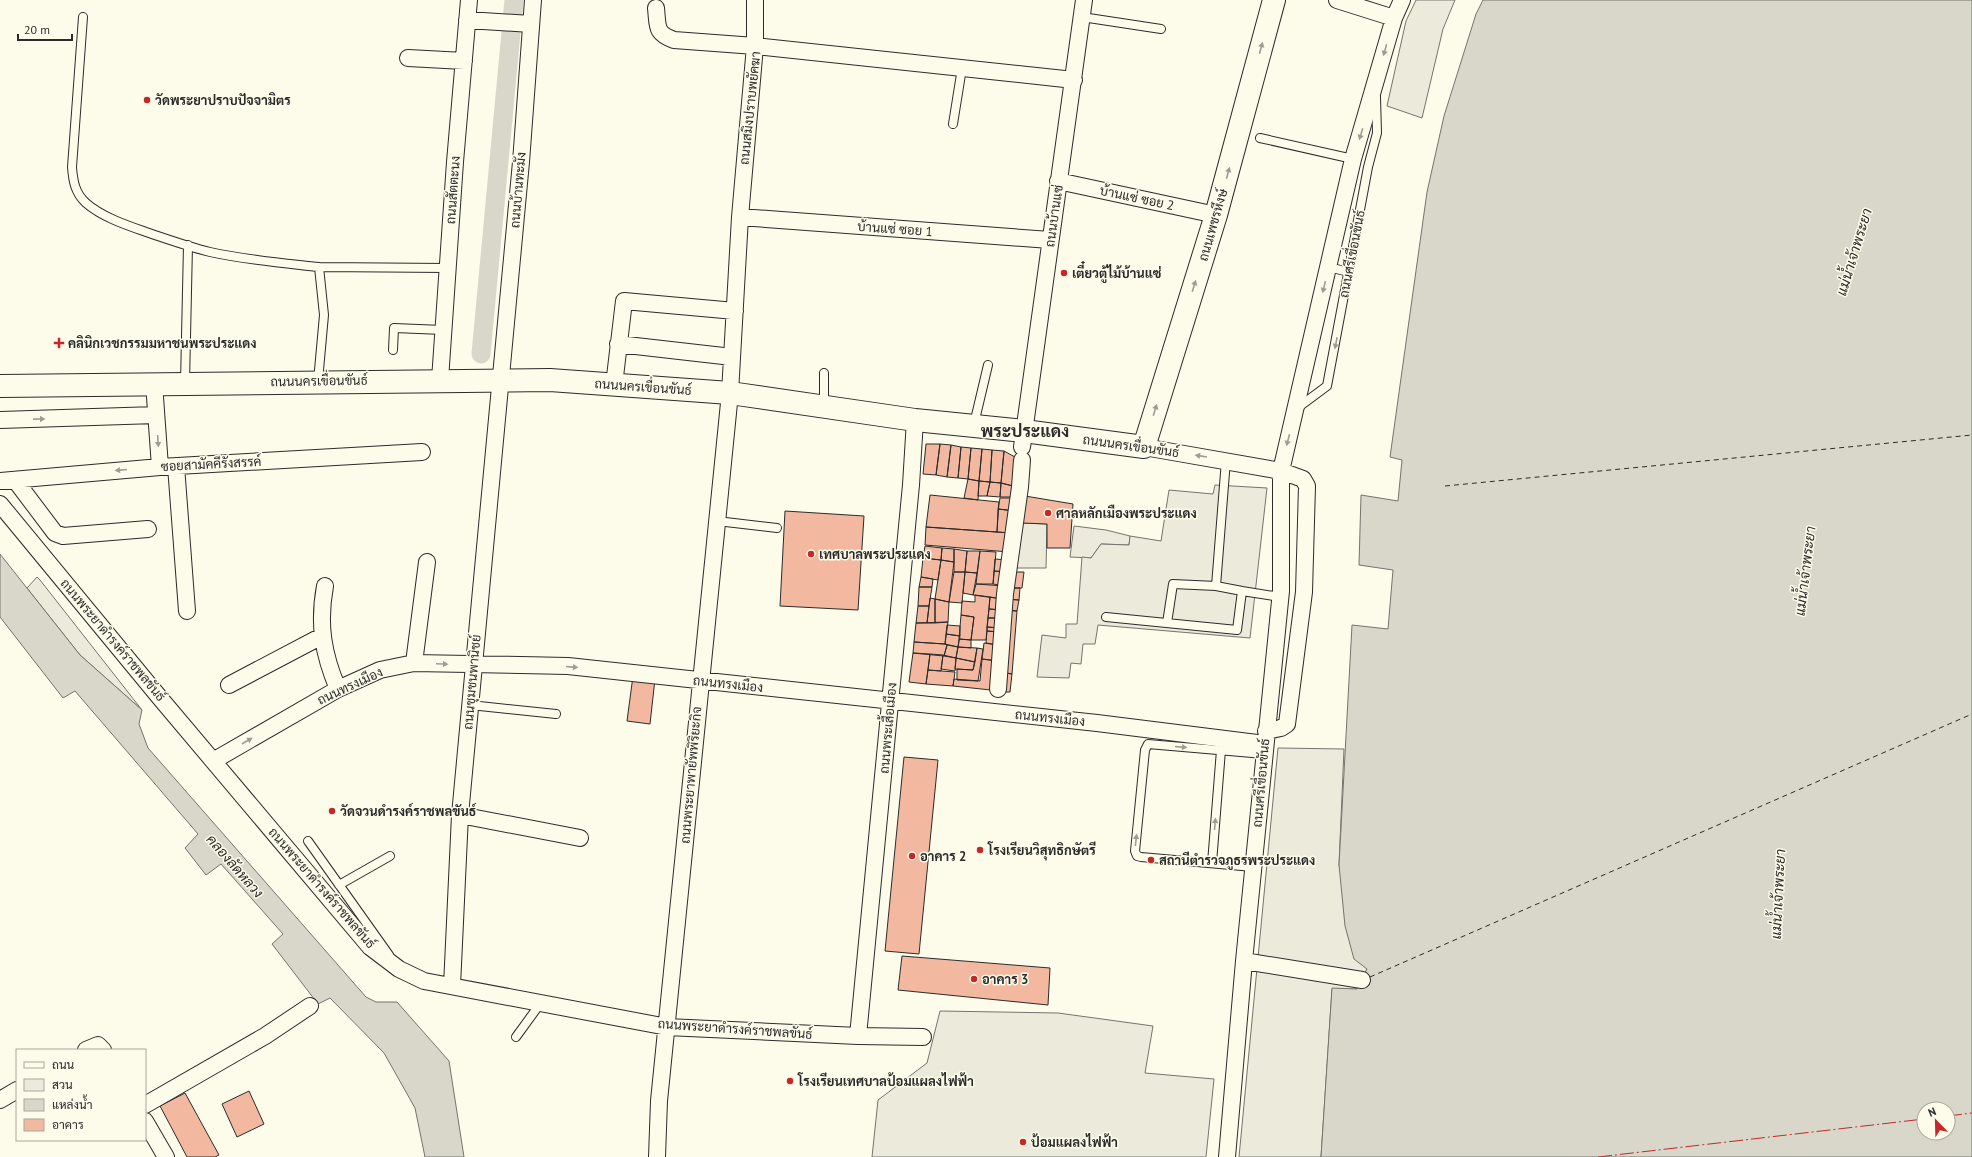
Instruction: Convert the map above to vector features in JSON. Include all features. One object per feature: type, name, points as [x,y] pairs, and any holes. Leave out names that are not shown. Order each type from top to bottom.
[{"type":"main road","name":"ถนนเพชรหึงษ์","points":[[1144,447],[1216,215],[1274,0]]},
{"type":"main road","name":"ถนนนครเขื่อนขันธ์","points":[[0,386],[501,379],[550,380],[730,393],[973,427],[1023,446],[1144,447]]},
{"type":"street","name":"ถนนสัตตะนง","points":[[440,380],[447,268],[469,0]]},
{"type":"street","name":"ถนนบ้านทะมัง","points":[[501,379],[527,24],[533,0]]},
{"type":"street","points":[[656,8],[658,28],[662,36],[674,40],[755,46],[755,0]]},
{"type":"street","name":"ถนนบ้านแซ่","points":[[998,689],[1006,594],[1020,487],[1023,446],[1058,181],[1074,80],[1084,0]]},
{"type":"street","points":[[1337,0],[1394,18]]},
{"type":"street","name":"ถนนศรีเขื่อนขันธ์","points":[[1228,1157],[1244,962],[1280,597],[1281,471],[1353,159],[1394,18],[1402,0]]},
{"type":"street","points":[[467,20],[527,24]]},
{"type":"street","name":"ถนนสมิงปราบพยัคฆา","points":[[730,393],[740,217],[755,46],[1074,80]]},
{"type":"street","points":[[408,58],[464,61]]},
{"type":"street","name":"บ้านแซ่ ซอย 2","points":[[1058,181],[1216,215]]},
{"type":"street","name":"บ้านแซ่ ซอย 1","points":[[740,217],[1050,240]]},
{"type":"street","points":[[614,385],[624,301],[735,311]]},
{"type":"street","points":[[618,344],[732,357]]},
{"type":"street","name":"ถนนชุมชนพานิชย์","points":[[452,986],[460,815],[501,379]]},
{"type":"street","points":[[154,383],[160,467]]},
{"type":"street","name":"ถนนพระยาพายัพพิริยะกิจ","points":[[657,1157],[659,1101],[730,393]]},
{"type":"street","points":[[0,420],[156,415]]},
{"type":"street","name":"ถนนพระเสื้อเมือง","points":[[858,1036],[911,485],[915,420]]},
{"type":"street","name":"ถนนนครเขื่อนขันธ์","points":[[1144,447],[1226,460],[1281,471],[1303,478],[1307,486],[1304,592],[1286,724],[1265,743]]},
{"type":"street","name":"ซอยสามัคคีรังสรรค์","points":[[8,480],[160,467],[422,452]]},
{"type":"street","points":[[176,466],[187,610]]},
{"type":"street","points":[[8,480],[54,533],[63,536],[148,529]]},
{"type":"street","name":"ถนนพระยาดำรงค์ราชพลขันธ์","points":[[0,504],[370,947],[399,969],[424,982],[667,1027],[858,1036],[923,1037]]},
{"type":"street","points":[[414,663],[427,562]]},
{"type":"street","points":[[325,586],[321,621],[322,636],[324,648],[338,689]]},
{"type":"street","points":[[229,685],[322,636]]},
{"type":"street","name":"ถนนทรงเมือง","points":[[213,760],[338,689],[380,670],[414,663],[568,666],[1098,723],[1265,743]]},
{"type":"street","points":[[460,815],[580,838]]},
{"type":"street","points":[[1244,962],[1362,980]]},
{"type":"street","points":[[146,1104],[265,1036],[310,1006]]},
{"type":"street","points":[[88,1049],[98,1045],[102,1049]]},
{"type":"street","points":[[0,1100],[16,1091]]},
{"type":"street","points":[[146,1122],[166,1157]]},
{"type":"lane","points":[[83,17],[72,167],[73,184],[86,203],[111,218],[135,228],[210,252],[271,262],[319,267],[447,268]]},
{"type":"lane","points":[[1082,17],[1161,29]]},
{"type":"lane","points":[[953,124],[962,68]]},
{"type":"lane","name":"ถนนศรีเขื่อนขันธ์","points":[[1296,410],[1328,386],[1368,167],[1377,133],[1376,83]]},
{"type":"lane","points":[[1260,138],[1353,159]]},
{"type":"lane","points":[[185,383],[188,245]]},
{"type":"lane","points":[[318,381],[324,315],[319,267]]},
{"type":"lane","points":[[1328,268],[1349,272]]},
{"type":"lane","points":[[393,350],[394,328],[443,330]]},
{"type":"lane","points":[[973,427],[988,365]]},
{"type":"lane","points":[[824,373],[824,407]]},
{"type":"lane","points":[[1216,586],[1226,460]]},
{"type":"lane","points":[[716,521],[777,528]]},
{"type":"lane","points":[[1167,623],[1173,584],[1216,586],[1280,597]]},
{"type":"lane","points":[[1106,618],[1237,630],[1242,591]]},
{"type":"lane","points":[[470,705],[556,714]]},
{"type":"lane","points":[[1253,867],[1141,857],[1137,856],[1135,851],[1146,746],[1148,744],[1221,750],[1265,743]]},
{"type":"lane","points":[[1212,863],[1221,750]]},
{"type":"lane","points":[[308,841],[399,969]]},
{"type":"lane","points":[[339,885],[390,856]]},
{"type":"lane","points":[[516,1037],[540,1004]]},
{"type":"green space","points":[[1416,0],[1455,0],[1443,29],[1422,118],[1387,106],[1406,21]]},
{"type":"green space","points":[[1022,523],[1047,524],[1046,568],[1016,568]]},
{"type":"green space","points":[[1074,526],[1106,530],[1130,536],[1129,545],[1101,544],[1091,558],[1070,557]]},
{"type":"green space","points":[[37,577],[142,710],[80,655],[27,588]]},
{"type":"green space","points":[[1278,748],[1344,749],[1339,865],[1367,969],[1357,989],[1332,989],[1321,1157],[1239,1157]]},
{"type":"green space","points":[[940,1011],[1058,1013],[1153,1026],[1145,1073],[1214,1079],[1206,1157],[872,1157],[878,1100],[927,1063]]},
{"type":"shaded area","points":[[1215,485],[1267,488],[1250,638],[1098,625],[1095,644],[1083,644],[1081,664],[1071,663],[1069,678],[1037,677],[1042,635],[1066,638],[1066,624],[1077,624],[1082,557],[1091,558],[1101,544],[1129,545],[1130,536],[1161,541],[1169,490],[1213,494]]},
{"type":"water","name":"แม่น้ำเจ้าพระยา","points":[[1483,0],[1972,0],[1972,1157],[1321,1157],[1332,988],[1357,989],[1367,969],[1354,959],[1345,926],[1339,865],[1352,625],[1388,629],[1393,570],[1359,565],[1361,495],[1398,501],[1402,460],[1390,457],[1427,192],[1444,116],[1476,14]]},
{"type":"water","name":"คลองลัดหลวง","points":[[0,554],[80,655],[142,710],[139,724],[148,748],[366,997],[376,1002],[397,1002],[449,1061],[464,1157],[425,1157],[415,1108],[384,1053],[330,998],[318,1004],[272,944],[283,934],[221,864],[206,875],[185,848],[198,834],[75,691],[63,698],[0,617]]},
{"type":"building","points":[[926,444],[940,444],[936,475],[923,474]]},
{"type":"building","points":[[940,444],[951,445],[947,477],[936,475]]},
{"type":"building","points":[[951,445],[961,447],[958,478],[947,477]]},
{"type":"building","points":[[961,447],[971,448],[968,479],[958,478]]},
{"type":"building","points":[[971,448],[982,449],[979,481],[968,479]]},
{"type":"building","points":[[982,449],[992,450],[990,482],[979,481]]},
{"type":"building","points":[[992,450],[1004,451],[1001,483],[990,482]]},
{"type":"building","points":[[1004,451],[1015,457],[1013,486],[1001,483]]},
{"type":"building","points":[[968,479],[979,481],[978,500],[964,498]]},
{"type":"building","points":[[979,481],[990,482],[987,496],[978,496]]},
{"type":"building","points":[[990,482],[1001,483],[1000,497],[987,496]]},
{"type":"building","points":[[1001,483],[1013,486],[1012,497],[1000,497]]},
{"type":"building","points":[[930,495],[999,502],[997,532],[926,527]]},
{"type":"building","name":"ศาลหลักเมืองพระประแดง","points":[[1025,496],[1073,504],[1070,548],[1047,548],[1047,524],[1022,523]]},
{"type":"building","points":[[1000,498],[1017,498],[1015,511],[998,509]]},
{"type":"building","points":[[998,509],[1015,511],[1011,533],[997,532]]},
{"type":"building","points":[[785,511],[864,516],[858,610],[780,606]]},
{"type":"building","points":[[926,527],[1011,533],[1009,552],[925,545]]},
{"type":"building","points":[[925,546],[942,548],[941,560],[923,558]]},
{"type":"building","points":[[942,548],[954,549],[954,562],[941,560]]},
{"type":"building","points":[[954,549],[967,551],[965,572],[954,572]]},
{"type":"building","points":[[967,551],[980,551],[977,573],[965,572]]},
{"type":"building","points":[[980,551],[996,552],[993,584],[976,584]]},
{"type":"building","points":[[923,558],[941,560],[938,580],[921,577]]},
{"type":"building","points":[[995,559],[1008,560],[1007,572],[994,571]]},
{"type":"building","points":[[941,560],[954,562],[949,602],[935,599]]},
{"type":"building","points":[[994,571],[1007,572],[1005,586],[993,584]]},
{"type":"building","points":[[954,572],[965,572],[962,603],[949,602]]},
{"type":"building","points":[[965,572],[977,573],[973,595],[963,593]]},
{"type":"building","points":[[1011,572],[1024,572],[1022,588],[1008,588]]},
{"type":"building","points":[[921,577],[933,579],[932,587],[919,587]]},
{"type":"building","points":[[976,584],[1005,586],[1003,599],[973,595]]},
{"type":"building","points":[[919,587],[932,587],[929,606],[918,606]]},
{"type":"building","points":[[1008,588],[1020,588],[1019,600],[1006,599]]},
{"type":"building","points":[[975,595],[990,597],[986,640],[971,640],[974,617],[961,615],[962,601],[975,602]]},
{"type":"building","points":[[990,597],[1003,599],[1002,610],[989,609]]},
{"type":"building","points":[[930,598],[935,599],[935,623],[927,623]]},
{"type":"building","points":[[935,599],[949,602],[948,622],[935,623]]},
{"type":"building","points":[[1006,599],[1019,600],[1017,611],[1005,610]]},
{"type":"building","points":[[918,606],[929,606],[927,623],[916,623]]},
{"type":"building","points":[[989,609],[1002,610],[1001,618],[988,618]]},
{"type":"building","points":[[1005,610],[1017,611],[1012,674],[1001,672]]},
{"type":"building","points":[[961,615],[974,617],[971,640],[959,639]]},
{"type":"building","points":[[988,618],[1001,618],[1000,628],[987,627]]},
{"type":"building","points":[[948,622],[945,644],[914,642],[916,623]]},
{"type":"building","points":[[947,625],[960,626],[960,636],[946,634]]},
{"type":"building","points":[[987,627],[1000,628],[999,632],[987,631]]},
{"type":"building","points":[[987,631],[999,632],[998,645],[986,643]]},
{"type":"building","points":[[946,634],[960,636],[958,647],[945,644]]},
{"type":"building","points":[[959,639],[971,640],[971,648],[958,647]]},
{"type":"building","points":[[914,642],[947,645],[944,656],[913,653]]},
{"type":"building","points":[[984,643],[998,645],[998,661],[982,659]]},
{"type":"building","points":[[947,645],[958,647],[956,658],[944,656]]},
{"type":"building","points":[[958,647],[977,648],[975,662],[956,658]]},
{"type":"building","points":[[977,648],[983,649],[978,681],[957,680],[957,669],[973,670]]},
{"type":"building","points":[[913,653],[930,654],[926,684],[909,682]]},
{"type":"building","points":[[930,654],[943,655],[941,671],[928,670]]},
{"type":"building","points":[[943,655],[956,658],[955,671],[941,669]]},
{"type":"building","points":[[956,658],[975,662],[973,670],[955,669]]},
{"type":"building","points":[[982,659],[998,661],[991,690],[953,686],[954,679],[980,681]]},
{"type":"building","points":[[928,670],[955,672],[953,686],[926,684]]},
{"type":"building","points":[[1001,672],[1012,674],[1010,692],[999,692]]},
{"type":"building","points":[[633,676],[655,679],[650,724],[627,721]]},
{"type":"building","name":"อาคาร 2","points":[[904,757],[938,760],[919,954],[885,951]]},
{"type":"building","name":"อาคาร 3","points":[[902,956],[1050,968],[1048,1005],[898,990]]},
{"type":"building","points":[[249,1091],[264,1124],[237,1137],[222,1104]]},
{"type":"building","points":[[185,1093],[219,1155],[215,1157],[187,1157],[160,1106]]},
{"type":"waterway","points":[[481,354],[514,0]]},
{"type":"ferry route","points":[[1445,486],[1972,435]]},
{"type":"ferry route","points":[[1370,977],[1972,714]]},
{"type":"power","points":[[1956,1115],[1972,1113]]},
{"type":"power","points":[[1598,1157],[1916,1120]]},
{"type":"place","name":"วัดพระยาปราบปัจจามิตร","points":[[147,100]]},
{"type":"place","name":"เตี๋ยวตู้ไม้บ้านแซ่","points":[[1064,273]]},
{"type":"place","name":"คลินิกเวชกรรมมหาชนพระประแดง","points":[[59,343]]},
{"type":"place","name":"ศาลหลักเมืองพระประแดง","points":[[1048,513]]},
{"type":"place","name":"เทศบาลพระประแดง","points":[[811,554]]},
{"type":"place","name":"วัดจวนดำรงค์ราชพลขันธ์","points":[[332,811]]},
{"type":"place","name":"โรงเรียนวิสุทธิกษัตรี","points":[[980,850]]},
{"type":"place","name":"อาคาร 2","points":[[912,856]]},
{"type":"place","name":"สถานีตำรวจภูธรพระประแดง","points":[[1151,860]]},
{"type":"place","name":"อาคาร 3","points":[[974,979]]},
{"type":"place","name":"โรงเรียนเทศบาลป้อมแผลงไฟฟ้า","points":[[790,1081]]},
{"type":"place","name":"ป้อมแผลงไฟฟ้า","points":[[1023,1142]]},
{"type":"district","name":"พระประแดง","points":[[1025,431]]}]
